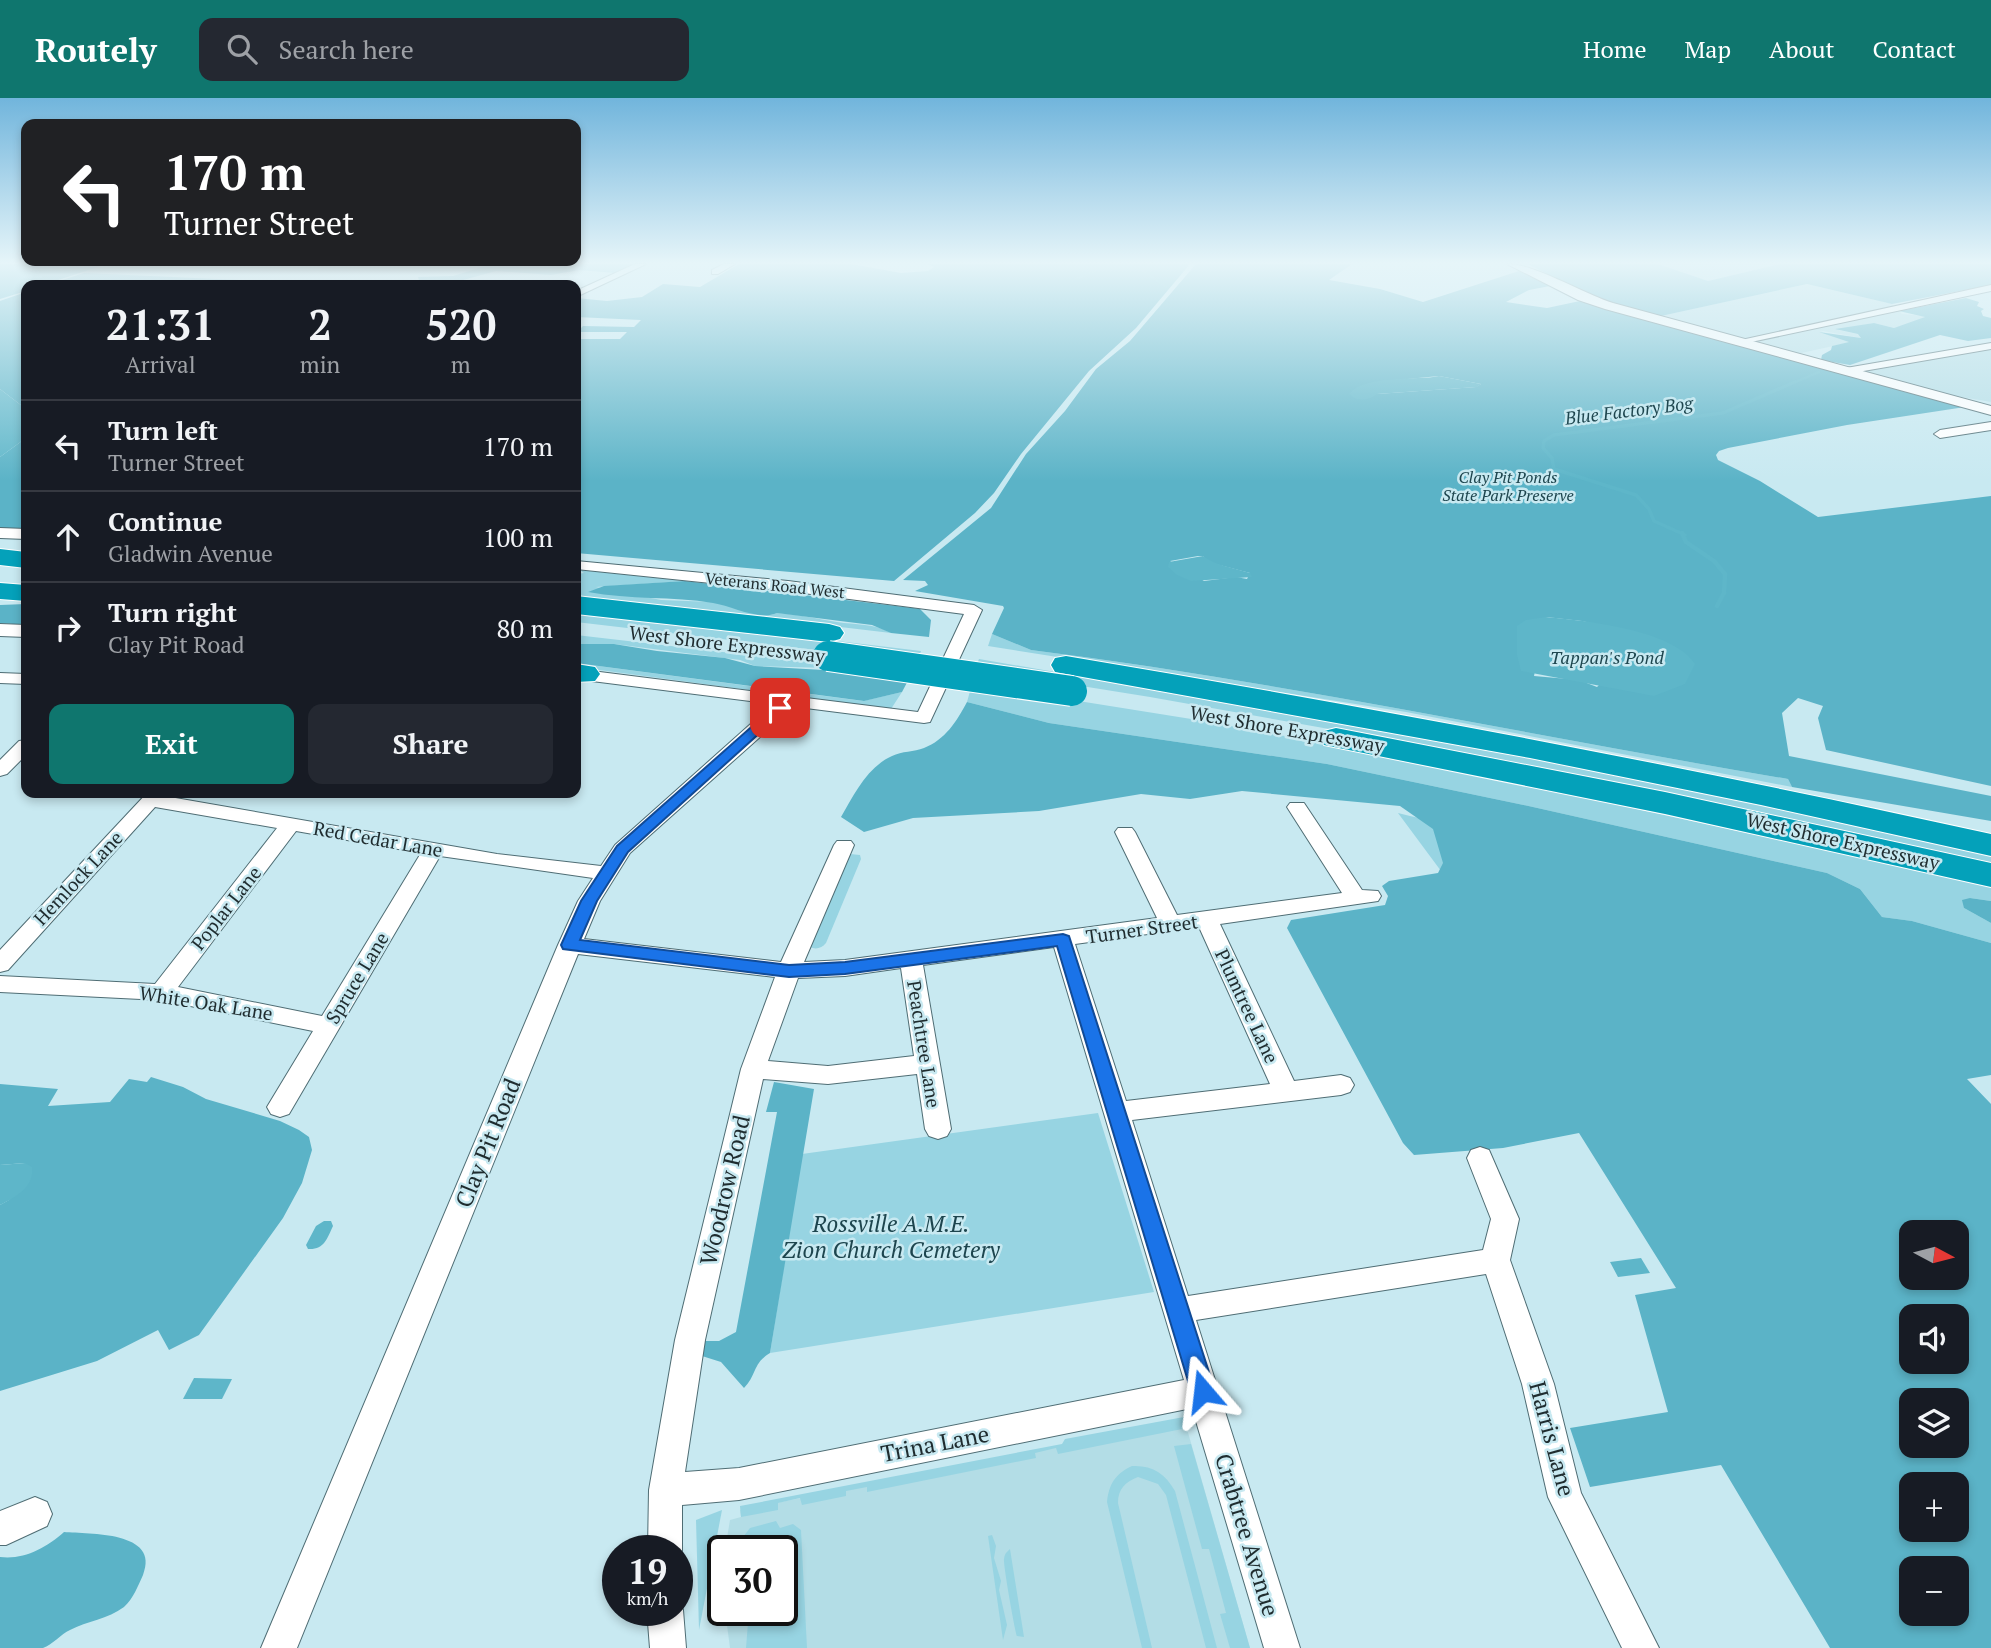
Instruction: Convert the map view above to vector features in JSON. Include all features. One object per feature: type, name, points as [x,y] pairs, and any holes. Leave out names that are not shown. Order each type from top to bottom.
[{"type":"highway","points":[[0,557],[21,560]]},
{"type":"highway","points":[[0,568],[21,569]]},
{"type":"highway","points":[[0,591],[21,592]]},
{"type":"highway","name":"West Shore Expressway","points":[[581,606],[1069,678],[1378,718],[1795,800],[1991,845]]},
{"type":"highway","name":"West Shore Expressway","points":[[581,627],[829,644]]},
{"type":"highway","name":"West Shore Expressway","points":[[1069,678],[1991,875]]},
{"type":"highway","points":[[1795,800],[1991,828]]},
{"type":"street","points":[[1717,336],[1991,411]]},
{"type":"street","points":[[1737,342],[1764,336]]},
{"type":"street","points":[[1846,372],[1991,346]]},
{"type":"street","points":[[1940,434],[1991,426]]},
{"type":"street","points":[[0,533],[21,534]]},
{"type":"street","name":"Veterans Road West","points":[[581,566],[832,591],[974,610],[924,718],[786,699]]},
{"type":"street","points":[[0,630],[21,631]]},
{"type":"street","points":[[581,674],[786,699]]},
{"type":"street","points":[[0,677],[21,679]]},
{"type":"street","name":"Clay Pit Road","points":[[279,1648],[569,945],[605,873],[622,849],[651,821],[718,766],[773,716],[786,699]]},
{"type":"street","points":[[0,770],[21,749]]},
{"type":"street","name":"Hemlock Lane","points":[[0,964],[152,798]]},
{"type":"street","name":"Red Cedar Lane","points":[[164,798],[291,824],[497,860],[605,873]]},
{"type":"street","name":"Turner Street","points":[[569,945],[789,971],[845,968],[1363,897],[1297,807]]},
{"type":"street","name":"Poplar Lane","points":[[161,992],[291,824]]},
{"type":"street","points":[[1125,832],[1171,925]]},
{"type":"street","name":"Woodrow Road","points":[[665,1535],[666,1490],[690,1340],[753,1069],[789,971],[844,845]]},
{"type":"street","name":"Spruce Lane","points":[[280,1107],[434,849]]},
{"type":"street","name":"Plumtree Lane","points":[[1207,920],[1286,1092]]},
{"type":"street","name":"Crabtree Avenue","points":[[1063,940],[1282,1648]]},
{"type":"street","name":"Peachtree Lane","points":[[911,959],[938,1129]]},
{"type":"street","name":"White Oak Lane","points":[[0,984],[161,992],[328,1026]]},
{"type":"street","points":[[753,1069],[828,1075],[926,1064]]},
{"type":"street","name":"Plumtree Lane","points":[[1117,1112],[1341,1085]]},
{"type":"street","points":[[1179,1310],[1496,1260],[1496,1247],[1505,1219],[1480,1158]]},
{"type":"street","name":"Harris Lane","points":[[1496,1260],[1538,1384],[1565,1497],[1641,1648]]},
{"type":"street","name":"Trina Lane","points":[[666,1490],[739,1483],[1203,1391]]},
{"type":"street","points":[[0,1528],[6,1528],[35,1514]]},
{"type":"street","points":[[666,1626],[668,1648]]},
{"type":"shaded area","points":[[1734,336],[1833,336],[1851,342],[1797,354]]},
{"type":"shaded area","points":[[1991,343],[1991,402],[1950,395],[1851,368]]},
{"type":"shaded area","points":[[1185,1422],[1250,1648],[730,1648],[727,1626],[798,1626],[798,1535],[728,1535],[730,1520],[741,1517],[740,1510]]},
{"type":"green space","points":[[0,336],[21,336],[21,405],[0,389]]},
{"type":"green space","points":[[623,336],[1127,336],[1089,371],[1021,454],[994,493],[975,513],[894,581],[581,553],[581,339],[620,339]]},
{"type":"green space","name":"Clay Pit Ponds State Park Preserve","points":[[1134,336],[1708,336],[1965,407],[1847,425],[1728,448],[1716,455],[1718,460],[1760,481],[1818,517],[1991,496],[1991,786],[1826,750],[1818,718],[1823,706],[1798,698],[1782,713],[1789,756],[1991,796],[1991,821],[1792,787],[1788,779],[1316,694],[1031,650],[992,634],[1003,606],[915,591],[928,585],[925,581],[903,580],[991,508],[1026,454],[1065,411],[1096,369]],"holes":[[[1439,376],[1481,384],[1476,387],[1377,394],[1387,381]],[[1203,556],[1208,562],[1250,573],[1247,579],[1236,577],[1204,581],[1170,561]],[[1546,617],[1582,621],[1649,636],[1597,687],[1579,680],[1534,676]]]},
{"type":"green space","points":[[1832,336],[1936,336],[1850,365],[1821,360],[1822,355],[1831,350],[1832,346],[1849,342]]},
{"type":"green space","points":[[1946,336],[1991,336],[1991,338],[1968,341]]},
{"type":"green space","points":[[21,442],[21,531],[0,531],[0,457]]},
{"type":"green space","points":[[581,570],[685,581],[596,587],[661,600],[713,602],[771,615],[777,613],[872,626],[891,633],[581,597],[581,573],[584,573]]},
{"type":"green space","points":[[685,581],[920,609],[931,620],[929,637],[891,633],[872,625],[777,613],[754,614],[698,601],[588,592],[604,586]]},
{"type":"green space","points":[[21,604],[21,625],[0,623],[0,605]]},
{"type":"green space","points":[[581,611],[921,651],[917,662],[581,623]]},
{"type":"green space","points":[[992,634],[1031,650],[1221,678],[1788,779],[1792,787],[1406,712],[988,646]]},
{"type":"green space","points":[[581,636],[869,669],[755,666],[740,660],[614,644],[581,644]]},
{"type":"green space","points":[[581,644],[614,644],[725,658],[755,666],[911,675],[902,692],[864,701],[581,664]]},
{"type":"green space","points":[[979,659],[1481,745],[1991,853],[1991,868],[1408,743],[975,669]]},
{"type":"green space","points":[[581,664],[863,701],[902,692],[891,709],[581,667]]},
{"type":"green space","points":[[972,684],[1210,722],[1397,757],[1991,886],[1991,901],[1970,898],[1964,908],[1991,923],[1991,943],[1912,921],[1882,917],[1860,889],[1827,873],[1327,764],[1049,723],[967,702]]},
{"type":"green space","points":[[967,702],[1049,723],[1327,764],[1533,807],[1827,873],[1860,889],[1882,917],[1912,921],[1991,943],[1991,1075],[1967,1079],[1991,1104],[1991,1648],[1830,1648],[1721,1465],[1590,1487],[1570,1428],[1668,1412],[1635,1295],[1676,1288],[1579,1133],[1503,1148],[1414,1155],[1403,1143],[1287,928],[1291,920],[1385,905],[1388,896],[1382,886],[1389,881],[1438,873],[1443,863],[1433,829],[1400,806],[1242,791],[1190,799],[1141,794],[1039,811],[913,818],[864,832],[841,817],[862,782],[875,767],[892,756],[931,745],[955,723]]},
{"type":"green space","points":[[1398,813],[1410,816],[1580,853],[1441,871]]},
{"type":"green space","points":[[850,854],[860,855],[861,859],[826,943],[819,948],[810,947]]},
{"type":"green space","points":[[1970,898],[1991,901],[1991,923],[1964,908],[1962,900]]},
{"type":"green space","points":[[151,1077],[183,1087],[206,1099],[280,1121],[309,1137],[312,1150],[302,1183],[283,1218],[199,1335],[169,1350],[158,1330],[97,1361],[0,1391],[0,1205],[9,1200],[25,1163],[0,1165],[0,1084],[58,1089],[48,1106],[110,1102],[129,1079],[147,1082]]},
{"type":"green space","points":[[774,1082],[814,1089],[770,1353],[757,1365],[744,1388],[721,1362],[702,1356],[701,1341],[719,1341],[736,1332],[777,1112],[766,1112]]},
{"type":"green space","name":"Rossville A.M.E. Zion Church Cemetery","points":[[1098,1113],[1154,1292],[770,1353],[802,1154]]},
{"type":"green space","points":[[1184,1417],[1187,1428],[1058,1454],[1056,1448],[1035,1453],[1036,1458],[867,1492],[867,1487],[846,1491],[846,1496],[802,1505],[800,1498],[778,1503],[778,1510],[741,1517],[740,1506],[1062,1444],[1065,1439]]},
{"type":"green space","points":[[1191,1444],[1250,1648],[1230,1648],[1220,1614],[1226,1613],[1209,1549],[1202,1549],[1174,1446]]},
{"type":"green space","points":[[1132,1466],[1157,1471],[1175,1491],[1217,1648],[1206,1648],[1166,1495],[1158,1484],[1138,1477],[1123,1487],[1118,1503],[1152,1648],[1142,1648],[1107,1502],[1114,1480]]},
{"type":"green space","points":[[722,1510],[717,1535],[707,1535],[707,1588],[699,1630],[696,1520]]},
{"type":"green space","points":[[776,1521],[780,1528],[793,1524],[801,1530],[807,1648],[746,1648],[748,1626],[798,1626],[798,1535],[745,1535],[750,1528]]},
{"type":"green space","points":[[64,1532],[120,1538],[142,1550],[146,1561],[135,1592],[118,1611],[70,1630],[43,1648],[0,1648],[0,1557],[18,1557],[34,1552]]},
{"type":"green space","points":[[992,1535],[996,1546],[994,1558],[1001,1581],[999,1590],[1007,1625],[1003,1640],[988,1536]]},
{"type":"green space","points":[[1010,1549],[1024,1637],[1017,1636],[1007,1584],[1004,1559]]},
{"type":"water","points":[[1439,376],[1481,384],[1477,387],[1377,394],[1363,400],[1349,394],[1367,383]]},
{"type":"water","points":[[0,389],[21,405],[21,442],[0,457]]},
{"type":"water","points":[[1203,556],[1218,564],[1250,573],[1252,577],[1191,581],[1177,575],[1168,567],[1169,562]]},
{"type":"water","name":"Tappan's Pond","points":[[1546,617],[1605,624],[1648,635],[1668,642],[1684,652],[1695,664],[1685,684],[1654,696],[1521,671],[1517,655],[1517,626],[1526,620]]},
{"type":"water","points":[[25,1163],[32,1167],[31,1180],[18,1194],[0,1205],[0,1165]]},
{"type":"water","points":[[324,1221],[331,1221],[333,1226],[327,1239],[318,1248],[308,1249],[306,1245],[316,1226]]},
{"type":"water","points":[[1641,1258],[1650,1273],[1618,1277],[1610,1262]]},
{"type":"water","points":[[194,1378],[232,1379],[222,1399],[183,1399]]},
{"type":"waterway","name":"Blue Factory Bog","points":[[1791,384],[1819,372]]},
{"type":"waterway","name":"Blue Factory Bog","points":[[1682,534],[1654,521],[1649,509],[1636,495],[1554,469],[1552,458],[1543,448],[1544,441],[1554,435],[1723,413],[1795,382]]},
{"type":"waterway","name":"Blue Factory Bog","points":[[1682,534],[1686,542],[1714,561],[1725,574],[1724,593],[1717,606]]},
{"type":"route","points":[[780,708],[622,849],[589,901],[569,945],[789,971],[845,968],[1063,940],[1203,1391]]}]
